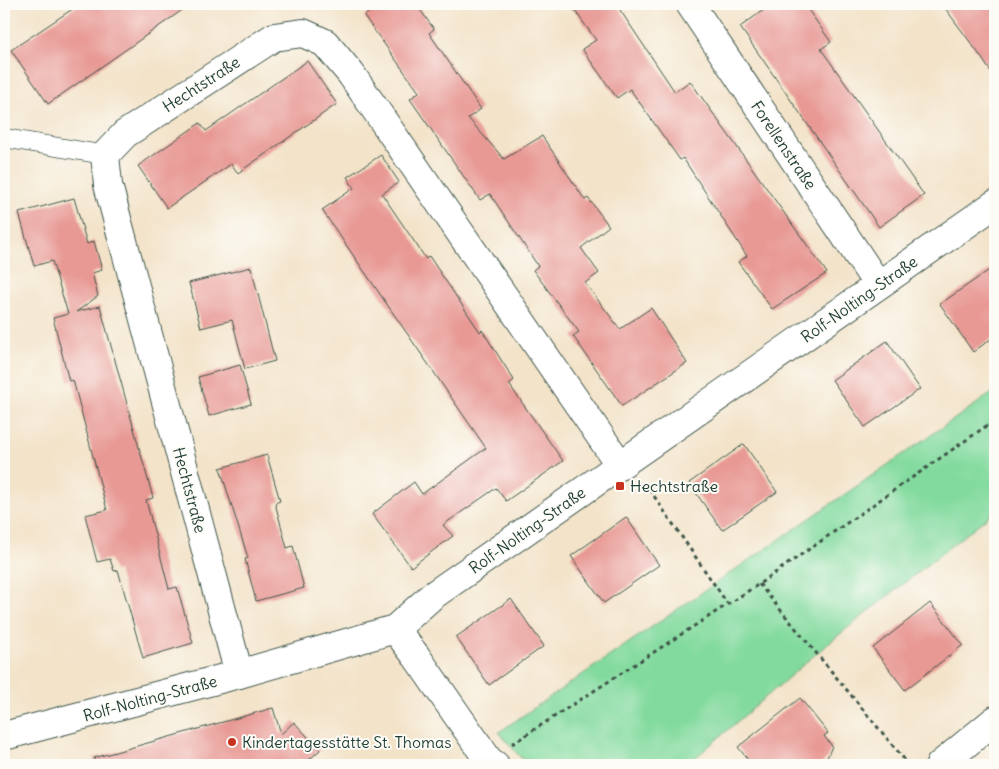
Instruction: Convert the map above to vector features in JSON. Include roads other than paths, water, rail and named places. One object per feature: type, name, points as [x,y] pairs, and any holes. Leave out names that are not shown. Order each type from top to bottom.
[{"type":"street","name":"Forellenstraße","points":[[690,4],[878,285]]},
{"type":"street","name":"Hechtstraße","points":[[239,674],[108,185],[106,155],[125,134],[274,37],[303,33],[325,43],[351,74],[624,462]]},
{"type":"street","name":"Rolf-Nolting-Straße","points":[[4,736],[239,674],[395,629],[432,596],[995,204]]},
{"type":"street","points":[[395,629],[492,763]]},
{"type":"street","points":[[940,765],[995,720]]},
{"type":"lane","points":[[4,138],[106,155]]},
{"type":"place","name":"Hechtstraße","points":[[620,486]]},
{"type":"place","name":"Kindertagesstätte St. Thomas","points":[[232,742]]}]
